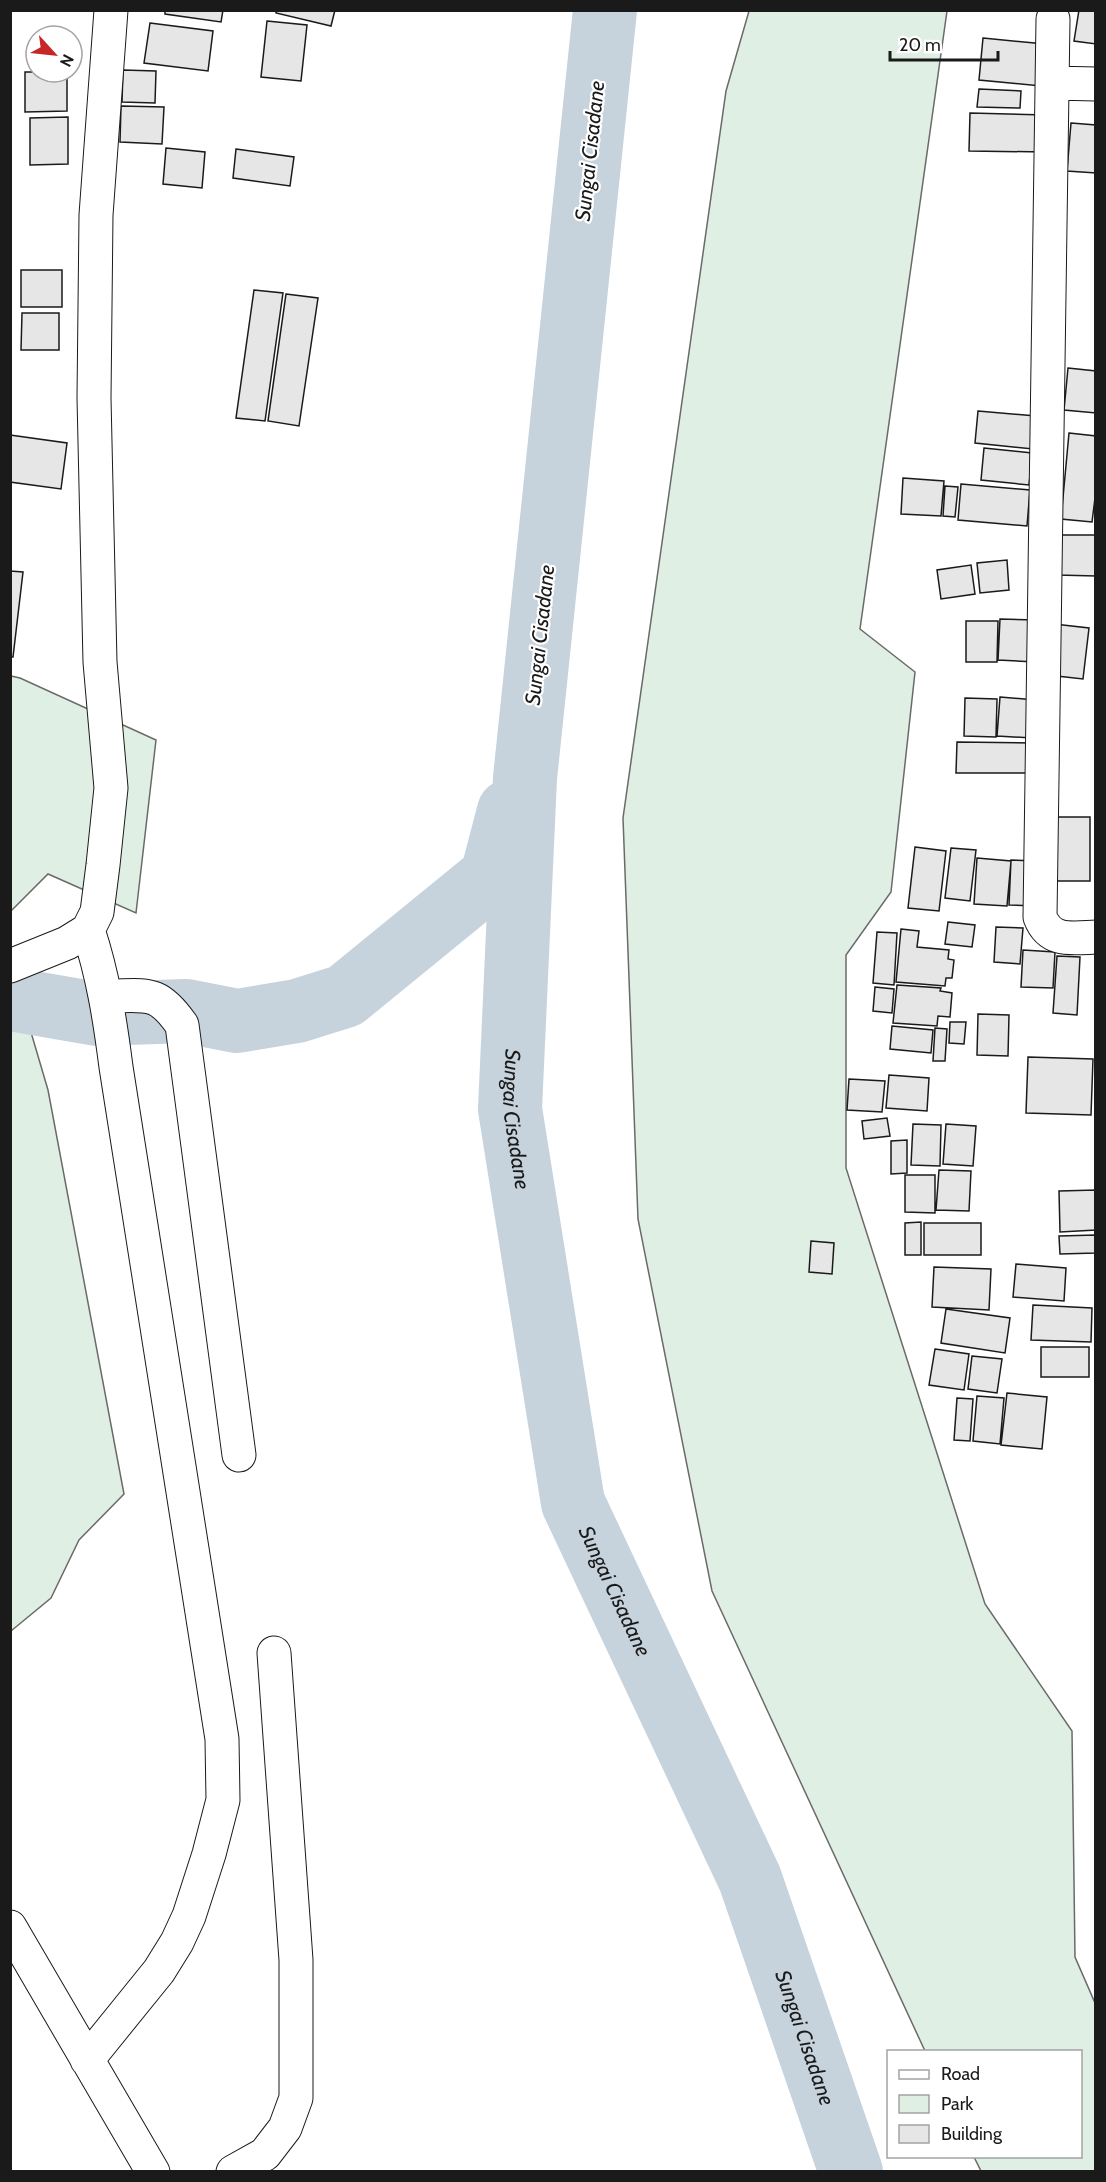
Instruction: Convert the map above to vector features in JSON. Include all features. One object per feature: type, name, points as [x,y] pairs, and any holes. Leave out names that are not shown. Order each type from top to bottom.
[{"type":"street","points":[[10,966],[67,943],[88,930],[97,912],[111,788],[100,662],[94,398],[96,214],[111,10]]},
{"type":"street","points":[[1053,19],[1040,917],[1044,928],[1056,935],[1065,938],[1095,937]]},
{"type":"street","points":[[1053,83],[1095,84]]},
{"type":"street","points":[[87,2060],[159,1971],[177,1942],[189,1916],[223,1800],[222,1739],[106,996],[88,930]]},
{"type":"street","points":[[106,996],[154,996],[170,1007],[182,1025],[239,1455]]},
{"type":"street","points":[[233,2172],[265,2154],[285,2128],[296,2098],[296,1960],[274,1653]]},
{"type":"street","points":[[10,1927],[153,2172]]},
{"type":"green space","points":[[749,11],[947,11],[860,629],[915,672],[891,892],[846,955],[846,1168],[985,1604],[1072,1731],[1075,1957],[1095,2003],[1095,2171],[981,2171],[974,2158],[1082,2158],[1082,2050],[925,2050],[712,1591],[638,1219],[623,818],[726,91]]},
{"type":"green space","points":[[11,676],[20,678],[156,740],[136,913],[48,874],[11,911]]},
{"type":"green space","points":[[10,961],[48,1090],[124,1494],[79,1540],[51,1598],[11,1631]]},
{"type":"building","points":[[165,10],[223,10],[221,22],[165,14]]},
{"type":"building","points":[[276,10],[335,10],[331,26],[276,13]]},
{"type":"building","points":[[1079,10],[1096,10],[1096,44],[1074,41]]},
{"type":"building","points":[[267,21],[307,25],[301,81],[261,77]]},
{"type":"building","points":[[150,23],[213,31],[208,71],[144,63]]},
{"type":"building","points":[[983,38],[1045,44],[1041,86],[979,80]]},
{"type":"building","points":[[123,70],[156,71],[155,103],[122,102]]},
{"type":"building","points":[[25,84],[67,84],[67,111],[25,112]]},
{"type":"building","points":[[979,89],[1021,91],[1020,108],[977,107]]},
{"type":"building","points":[[121,106],[164,107],[162,144],[120,142]]},
{"type":"building","points":[[970,113],[1046,115],[1045,152],[969,151]]},
{"type":"building","points":[[68,117],[68,164],[30,165],[30,118]]},
{"type":"building","points":[[1071,123],[1096,125],[1096,173],[1067,171]]},
{"type":"building","points":[[166,148],[205,152],[202,188],[163,184]]},
{"type":"building","points":[[236,149],[294,157],[290,186],[233,178]]},
{"type":"building","points":[[21,270],[62,270],[62,307],[21,307]]},
{"type":"building","points":[[254,290],[283,293],[265,421],[236,418]]},
{"type":"building","points":[[286,294],[318,298],[299,426],[268,421]]},
{"type":"building","points":[[22,313],[59,313],[59,350],[21,350]]},
{"type":"building","points":[[1068,368],[1096,371],[1096,413],[1064,410]]},
{"type":"building","points":[[978,411],[1036,416],[1033,449],[975,443]]},
{"type":"building","points":[[1069,433],[1096,436],[1096,490],[1092,522],[1061,519]]},
{"type":"building","points":[[10,435],[67,443],[61,489],[10,482]]},
{"type":"building","points":[[984,448],[1032,453],[1029,485],[981,480]]},
{"type":"building","points":[[903,478],[944,481],[941,516],[901,514]]},
{"type":"building","points":[[961,484],[1030,490],[1027,526],[958,520]]},
{"type":"building","points":[[945,486],[958,487],[955,517],[943,516]]},
{"type":"building","points":[[1057,535],[1096,535],[1096,576],[1057,575]]},
{"type":"building","points":[[1007,560],[1009,590],[980,593],[977,563]]},
{"type":"building","points":[[971,565],[975,594],[941,599],[937,570]]},
{"type":"building","points":[[10,571],[23,572],[13,657],[10,657]]},
{"type":"building","points":[[1000,619],[1036,620],[1035,662],[998,660]]},
{"type":"building","points":[[966,621],[998,621],[997,662],[966,662]]},
{"type":"building","points":[[1054,624],[1089,628],[1083,679],[1048,675]]},
{"type":"building","points":[[1000,697],[1035,700],[1032,738],[997,736]]},
{"type":"building","points":[[965,698],[997,699],[996,737],[964,736]]},
{"type":"building","points":[[957,742],[1032,743],[1031,773],[956,773]]},
{"type":"building","points":[[1056,817],[1090,817],[1090,881],[1055,881]]},
{"type":"building","points":[[915,847],[946,851],[939,911],[908,908]]},
{"type":"building","points":[[951,848],[976,850],[970,901],[945,898]]},
{"type":"building","points":[[977,858],[1011,861],[1007,906],[974,904]]},
{"type":"building","points":[[1011,860],[1038,861],[1036,906],[1009,905]]},
{"type":"building","points":[[948,922],[975,925],[972,947],[945,944]]},
{"type":"building","points":[[996,927],[1023,928],[1020,964],[994,962]]},
{"type":"building","points":[[901,929],[919,931],[917,947],[949,950],[948,959],[954,960],[952,978],[946,978],[945,986],[896,982]]},
{"type":"building","points":[[877,932],[897,933],[894,985],[873,983]]},
{"type":"building","points":[[1023,950],[1055,952],[1053,988],[1021,987]]},
{"type":"building","points":[[1057,956],[1080,957],[1077,1015],[1053,1013]]},
{"type":"building","points":[[897,985],[941,988],[940,991],[952,993],[950,1017],[938,1016],[937,1026],[893,1023]]},
{"type":"building","points":[[875,987],[894,989],[892,1013],[873,1011]]},
{"type":"building","points":[[978,1014],[1009,1015],[1008,1056],[977,1055]]},
{"type":"building","points":[[950,1022],[966,1022],[964,1044],[949,1043]]},
{"type":"building","points":[[892,1026],[933,1030],[931,1053],[890,1049]]},
{"type":"building","points":[[935,1028],[947,1029],[945,1061],[933,1061]]},
{"type":"building","points":[[1028,1057],[1093,1059],[1091,1115],[1026,1113]]},
{"type":"building","points":[[889,1075],[929,1078],[927,1111],[886,1108]]},
{"type":"building","points":[[849,1079],[885,1081],[882,1112],[847,1110]]},
{"type":"building","points":[[887,1118],[890,1136],[864,1139],[862,1121]]},
{"type":"building","points":[[913,1124],[941,1125],[940,1166],[911,1165]]},
{"type":"building","points":[[946,1124],[976,1126],[973,1166],[943,1164]]},
{"type":"building","points":[[907,1140],[907,1173],[891,1174],[891,1141]]},
{"type":"building","points":[[939,1170],[971,1171],[969,1211],[936,1210]]},
{"type":"building","points":[[905,1175],[935,1175],[935,1213],[905,1212]]},
{"type":"building","points":[[1096,1190],[1096,1230],[1060,1232],[1059,1191]]},
{"type":"building","points":[[921,1222],[921,1255],[905,1255],[905,1223]]},
{"type":"building","points":[[924,1223],[981,1223],[981,1255],[924,1255]]},
{"type":"building","points":[[1096,1235],[1096,1253],[1060,1254],[1059,1236]]},
{"type":"building","points":[[811,1241],[834,1243],[832,1274],[809,1272]]},
{"type":"building","points":[[1016,1264],[1066,1268],[1064,1301],[1013,1297]]},
{"type":"building","points":[[934,1267],[991,1269],[989,1310],[932,1307]]},
{"type":"building","points":[[1033,1305],[1092,1308],[1091,1342],[1031,1340]]},
{"type":"building","points":[[946,1309],[1010,1318],[1005,1353],[941,1343]]},
{"type":"building","points":[[1041,1347],[1089,1347],[1089,1377],[1041,1377]]},
{"type":"building","points":[[935,1349],[969,1354],[964,1390],[929,1385]]},
{"type":"building","points":[[972,1356],[1002,1359],[997,1393],[968,1389]]},
{"type":"building","points":[[1007,1393],[1047,1397],[1042,1449],[1001,1445]]},
{"type":"building","points":[[977,1396],[1004,1398],[1000,1444],[973,1441]]},
{"type":"building","points":[[957,1398],[973,1399],[970,1441],[954,1440]]},
{"type":"waterway","name":"Sungai Cisadane","points":[[605,10],[525,778],[510,1109],[573,1503],[750,1879],[851,2172]]},
{"type":"waterway","points":[[10,999],[97,1014],[186,1011],[237,1021],[297,1011],[345,996],[492,876],[509,811]]}]
